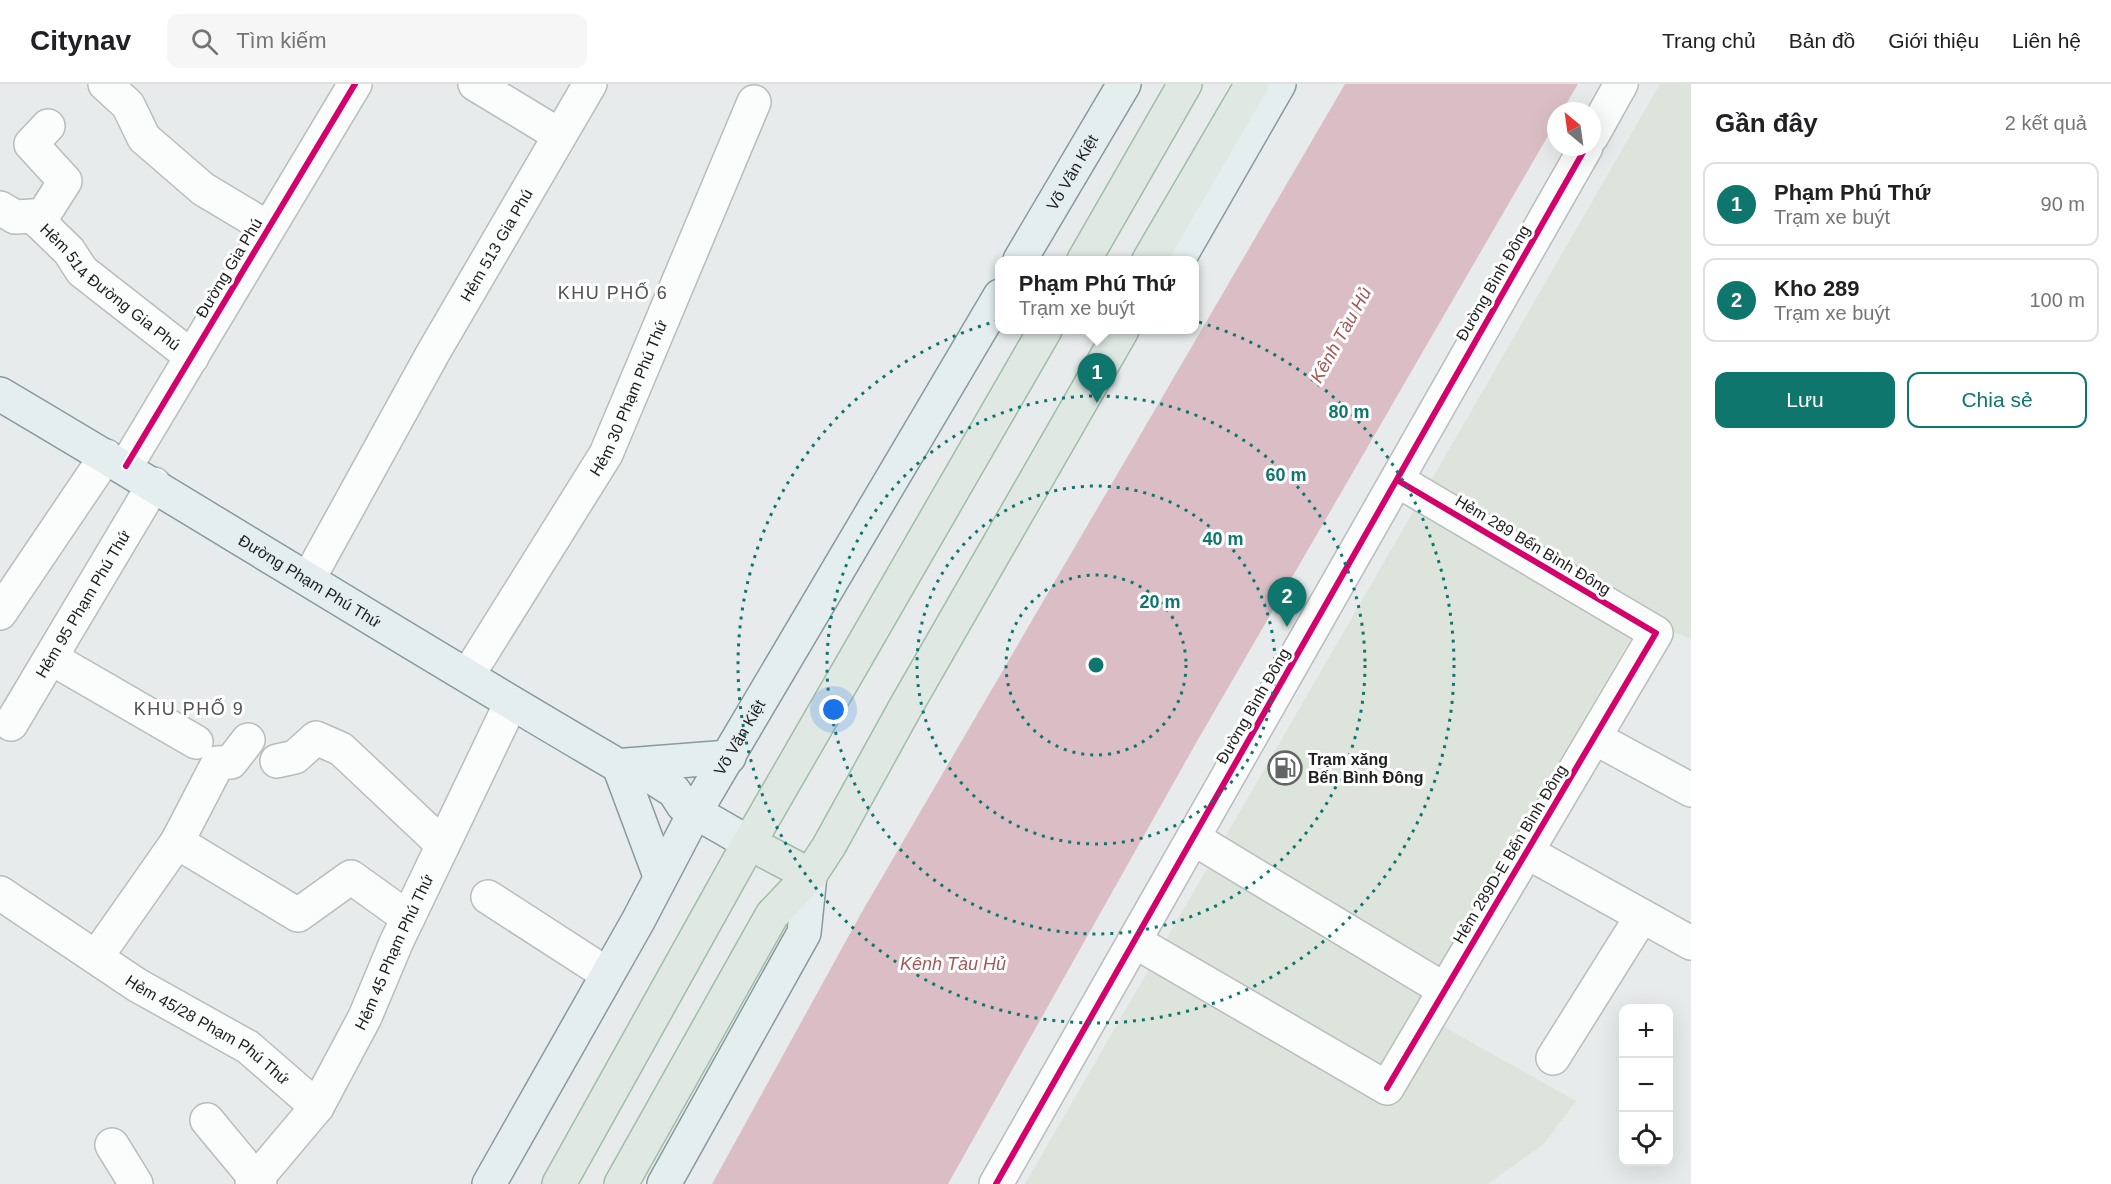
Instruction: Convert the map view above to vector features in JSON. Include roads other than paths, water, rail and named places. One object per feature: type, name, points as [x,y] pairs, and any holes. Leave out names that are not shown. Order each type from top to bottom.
[{"type":"highway","points":[[1087,256],[1185,84]]},
{"type":"highway","points":[[1152,256],[1252,84]]},
{"type":"highway","points":[[559,1184],[749,843],[1042,334]]},
{"type":"highway","points":[[621,1184],[772,915],[810,875],[829,846],[905,708],[1120,334]]},
{"type":"highway","points":[[749,843],[810,875]]},
{"type":"main road","name":"Võ Văn Kiệt","points":[[1023,256],[1124,84]]},
{"type":"main road","points":[[1181,256],[1279,84]]},
{"type":"main road","name":"Võ Văn Kiệt","points":[[489,1184],[660,876],[689,808],[729,757],[995,303]]},
{"type":"main road","name":"Đường Phạm Phú Thứ","points":[[0,394],[116,461],[511,703],[619,766],[628,781],[665,805],[689,808],[749,843]]},
{"type":"main road","points":[[660,876],[619,766],[729,757]]},
{"type":"main road","points":[[664,1184],[804,933],[810,875]]},
{"type":"street","points":[[105,84],[128,105],[144,138],[203,189],[268,228]]},
{"type":"street","name":"Đường Gia Phú","points":[[0,613],[192,357],[355,84]]},
{"type":"street","points":[[475,84],[559,135]]},
{"type":"street","name":"Hẻm 513 Gia Phú","points":[[309,578],[433,353],[590,84]]},
{"type":"street","points":[[1601,120],[1622,84]]},
{"type":"street","name":"Hẻm 30 Phạm Phú Thứ","points":[[468,675],[606,454],[754,102]]},
{"type":"street","points":[[39,222],[65,181],[31,144],[48,126]]},
{"type":"street","name":"Đường Bình Đông","points":[[1007,1180],[1134,941],[1581,156]]},
{"type":"street","name":"Hẻm 514 Đường Gia Phú","points":[[0,208],[15,217],[33,216],[69,252],[82,271],[192,357]]},
{"type":"street","name":"Hẻm 289 Bến Bình Đông","points":[[1397,480],[1656,633]]},
{"type":"street","name":"Hẻm 95 Phạm Phú Thứ","points":[[11,724],[154,484]]},
{"type":"street","name":"Hẻm 289D-E Bến Bình Đông","points":[[1134,941],[1387,1088],[1656,633]]},
{"type":"street","points":[[51,658],[196,742]]},
{"type":"street","name":"Hẻm 45 Phạm Phú Thứ","points":[[256,1183],[317,1107],[366,1017],[408,918],[511,703]]},
{"type":"street","points":[[277,761],[295,757],[316,738],[341,749],[443,845]]},
{"type":"street","points":[[1594,738],[1691,790]]},
{"type":"street","points":[[97,956],[177,842],[218,763],[231,762],[248,740]]},
{"type":"street","points":[[1193,838],[1445,990]]},
{"type":"street","points":[[177,842],[298,915],[351,877],[408,918]]},
{"type":"street","points":[[1527,852],[1691,943]]},
{"type":"street","name":"Hẻm 45/28 Phạm Phú Thứ","points":[[0,893],[137,985],[248,1047],[317,1107]]},
{"type":"street","points":[[488,897],[607,974]]},
{"type":"street","points":[[1553,1058],[1642,916]]},
{"type":"street","points":[[207,1120],[256,1183]]},
{"type":"street","points":[[112,1145],[136,1184]]},
{"type":"water","name":"Kênh Tàu Hủ","points":[[1345,84],[1578,84],[1567,102],[1547,102],[1547,138],[1196,743],[948,1184],[712,1184],[863,910]]},
{"type":"place","name":"Phạm Phú Thứ","points":[[1097,403]]},
{"type":"place","name":"Kho 289","points":[[1287,627]]},
{"type":"place","name":"Trạm xăng Bến Bình Đông","points":[[1285,768]]},
{"type":"district","name":"KHU PHỐ 6","points":[[613,293]]},
{"type":"district","name":"KHU PHỐ 9","points":[[189,709]]}]
